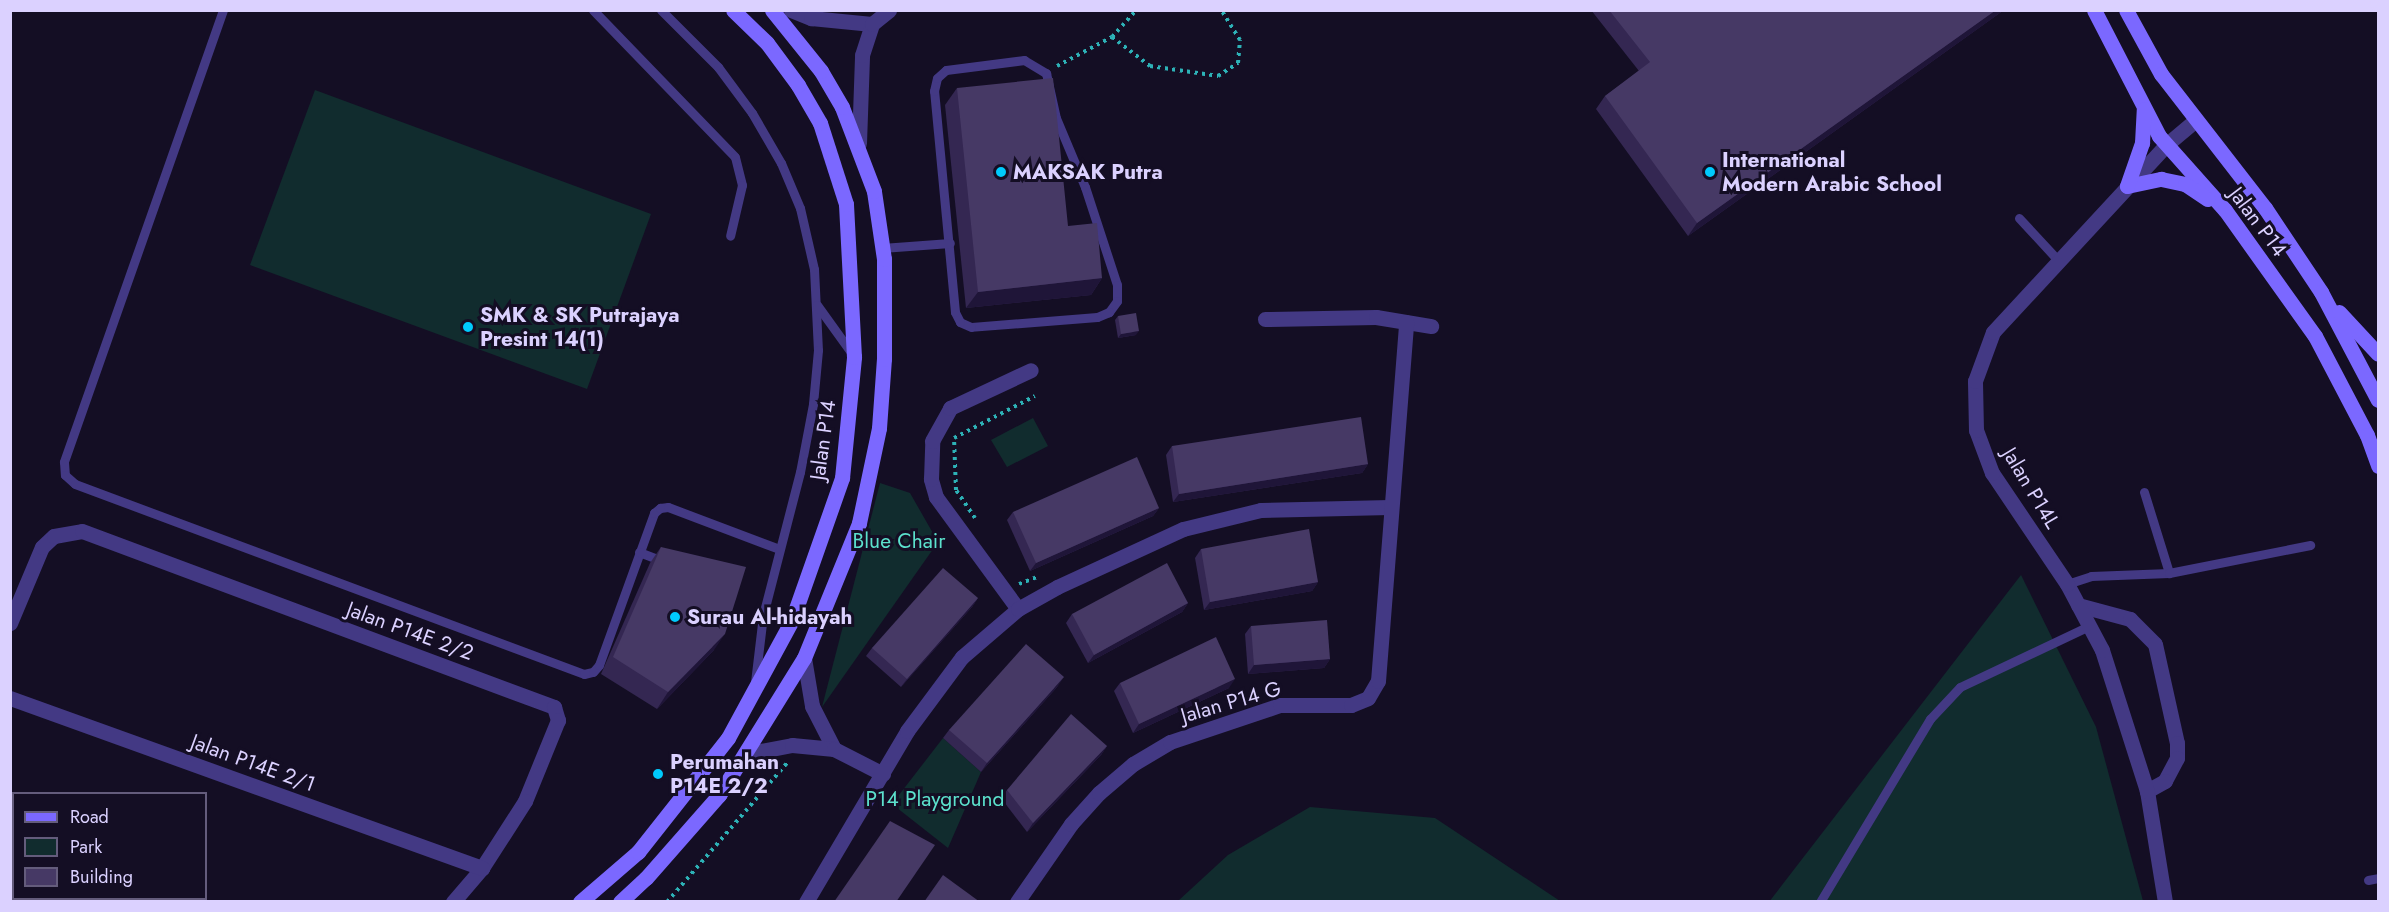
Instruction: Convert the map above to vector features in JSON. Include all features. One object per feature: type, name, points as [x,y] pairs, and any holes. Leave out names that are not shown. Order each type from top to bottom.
[{"type":"main road","name":"Jalan P14","points":[[580,902],[638,852],[728,738],[792,620],[842,478],[854,357],[846,204],[835,160],[820,123],[798,85],[767,43],[733,10]]},
{"type":"main road","points":[[620,902],[646,878],[719,795],[804,658],[859,523],[879,428],[884,359],[882,248],[874,191],[859,143],[821,71],[772,10]]},
{"type":"main road","name":"Jalan P14","points":[[2094,10],[2144,109],[2166,145],[2225,210],[2315,336],[2373,433],[2379,466]]},
{"type":"main road","name":"Jalan P14","points":[[2126,10],[2161,74],[2195,121],[2265,208],[2321,292],[2379,400]]},
{"type":"main road","points":[[2127,186],[2142,143],[2144,109]]},
{"type":"main road","points":[[2127,186],[2161,179],[2185,184],[2225,210]]},
{"type":"main road","points":[[2321,292],[2379,354]]},
{"type":"street","points":[[791,10],[811,18],[872,24]]},
{"type":"street","points":[[859,143],[862,55],[872,24],[889,10]]},
{"type":"street","name":"Jalan P14L","points":[[2165,902],[2147,791],[2102,650],[2067,584],[1992,473],[1976,430],[1975,381],[1993,332],[2057,259],[2166,145],[2195,121]]},
{"type":"street","points":[[1265,319],[1376,317],[1431,326]]},
{"type":"street","name":"Jalan P14 G","points":[[1017,902],[1071,824],[1099,793],[1133,764],[1170,742],[1280,705],[1351,705],[1368,698],[1378,681],[1406,322]]},
{"type":"street","points":[[1018,609],[936,497],[931,479],[932,441],[950,408],[1031,370]]},
{"type":"street","points":[[806,902],[907,731],[962,657],[1018,609],[1057,587],[1183,529],[1261,510],[1390,507]]},
{"type":"street","name":"Jalan P14E 2/2","points":[[10,623],[42,547],[54,537],[82,531],[554,707],[558,720],[553,738],[525,801],[482,868],[453,902]]},
{"type":"street","points":[[2078,605],[2130,619],[2155,644],[2177,743],[2177,758],[2165,781],[2147,791]]},
{"type":"street","points":[[804,658],[812,706],[834,749]]},
{"type":"street","name":"Jalan P14E 2/1","points":[[10,698],[482,868]]},
{"type":"street","points":[[745,754],[802,746],[834,749],[883,774]]},
{"type":"lane","points":[[223,10],[64,462],[65,476],[75,484],[584,674],[599,665],[654,513],[668,507],[778,549]]},
{"type":"lane","points":[[593,10],[735,157],[742,185],[730,236]]},
{"type":"lane","points":[[661,10],[718,67],[781,163],[800,208],[814,269],[818,350],[813,404],[800,472],[778,549],[763,615],[754,691]]},
{"type":"lane","points":[[1024,60],[1046,73],[1056,118],[1085,187],[1117,285],[1117,301],[1109,312],[1097,316],[970,327],[960,322],[955,312],[950,243],[934,91],[937,78],[946,70],[1024,60]]},
{"type":"lane","points":[[2019,218],[2057,259]]},
{"type":"lane","points":[[882,248],[950,243]]},
{"type":"lane","points":[[816,304],[854,357]]},
{"type":"lane","points":[[2144,492],[2169,573]]},
{"type":"lane","points":[[2067,584],[2091,576],[2169,573],[2310,545]]},
{"type":"lane","points":[[639,552],[679,566]]},
{"type":"lane","points":[[1820,902],[1930,719],[1960,687],[2090,627]]},
{"type":"path","points":[[1046,73],[1112,37],[1136,10]]},
{"type":"path","points":[[1112,37],[1150,66],[1218,76],[1238,63],[1240,40],[1221,10]]},
{"type":"path","points":[[981,527],[956,490],[954,438],[1035,396]]},
{"type":"path","points":[[1013,574],[1019,584]]},
{"type":"path","points":[[667,902],[802,746]]},
{"type":"green space","points":[[315,90],[651,214],[587,389],[250,265]]},
{"type":"green space","points":[[1033,418],[1048,446],[1007,467],[991,440]]},
{"type":"green space","name":"Blue Chair","points":[[880,483],[910,493],[938,542],[822,707]]},
{"type":"green space","points":[[2021,575],[2096,727],[2143,901],[1769,902]]},
{"type":"green space","name":"P14 Playground","points":[[943,738],[981,772],[948,848],[892,804]]},
{"type":"green space","points":[[1310,807],[1435,818],[1560,901],[1178,901],[1228,855]]},
{"type":"building","name":"International Modern Arabic School","points":[[1609,10],[1996,10],[1697,223],[1605,96],[1650,62]]},
{"type":"building","name":"MAKSAK Putra","points":[[1053,78],[1068,226],[1097,223],[1102,278],[978,292],[957,88]]},
{"type":"building","points":[[1136,313],[1139,331],[1121,334],[1118,316]]},
{"type":"building","points":[[1361,417],[1368,464],[1179,494],[1172,446]]},
{"type":"building","points":[[1137,457],[1159,508],[1036,563],[1013,512]]},
{"type":"building","points":[[1309,529],[1318,582],[1210,602],[1201,549]]},
{"type":"building","name":"Surau Al-hidayah","points":[[661,547],[746,567],[725,634],[668,692],[613,657]]},
{"type":"building","points":[[1167,563],[1188,603],[1094,655],[1072,614]]},
{"type":"building","points":[[943,568],[978,598],[907,679],[872,648]]},
{"type":"building","points":[[1327,620],[1330,659],[1254,665],[1251,626]]},
{"type":"building","points":[[1216,637],[1235,679],[1139,724],[1120,683]]},
{"type":"building","points":[[1026,644],[1064,677],[987,763],[949,730]]},
{"type":"building","points":[[1071,714],[1107,746],[1033,823],[1007,790]]},
{"type":"building","points":[[890,821],[935,845],[896,902],[834,902]]},
{"type":"building","points":[[943,875],[980,902],[924,902]]},
{"type":"place","name":"MAKSAK Putra","points":[[1001,172]]},
{"type":"place","name":"International Modern Arabic School","points":[[1710,172]]},
{"type":"place","name":"SMK & SK Putrajaya Presint 14(1)","points":[[468,327]]},
{"type":"place","name":"Surau Al-hidayah","points":[[675,617]]},
{"type":"place","name":"Perumahan P14E 2/2","points":[[658,774]]}]
